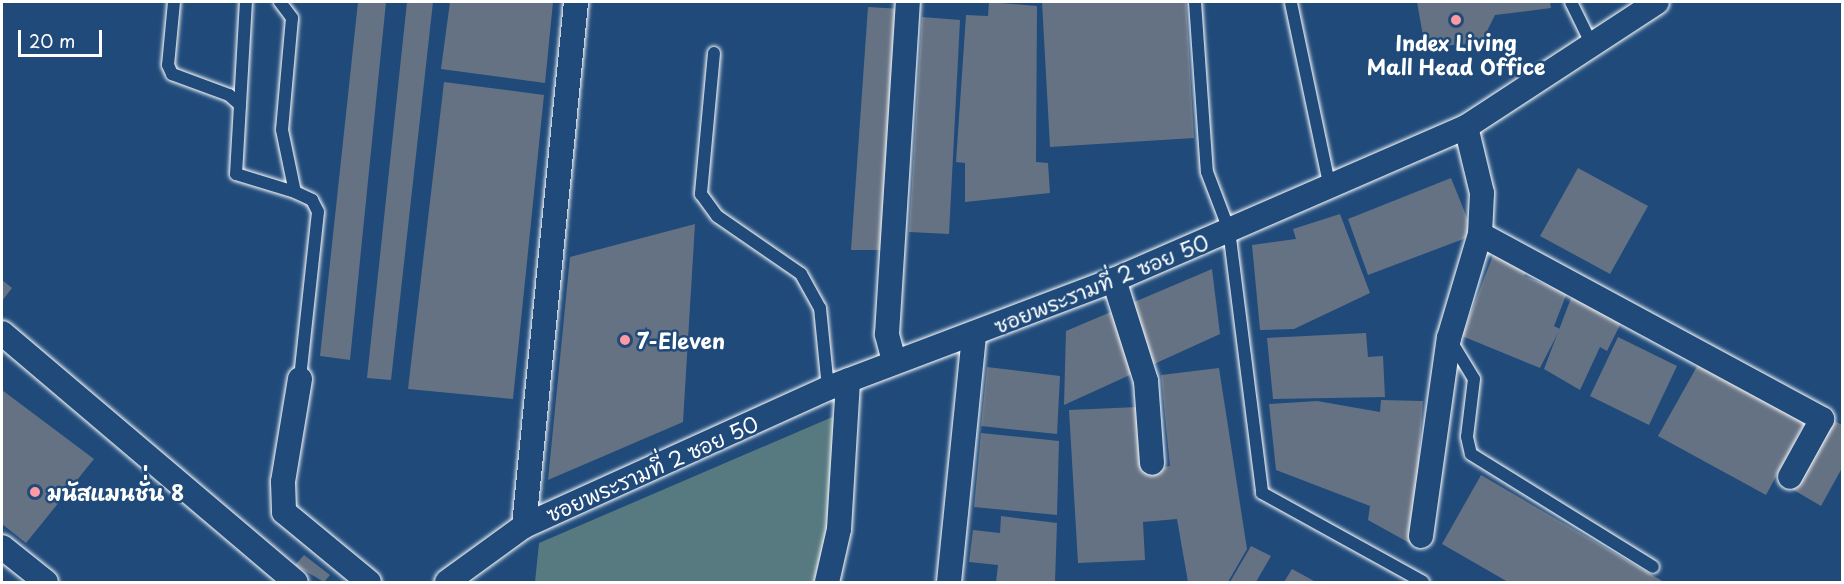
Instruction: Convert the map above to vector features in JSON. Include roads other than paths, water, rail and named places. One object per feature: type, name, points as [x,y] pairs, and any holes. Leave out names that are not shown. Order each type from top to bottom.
[{"type":"street","name":"ซอยพระรามที่ 2 ซอย 50","points":[[524,526],[576,2]]},
{"type":"street","points":[[894,361],[887,334],[908,2]]},
{"type":"street","name":"ซอยพระรามที่ 2 ซอย 50","points":[[447,582],[524,526],[838,384],[1114,280],[1466,127],[1593,48],[1657,2]]},
{"type":"street","points":[[1421,536],[1449,338],[1480,234],[1482,193],[1466,127]]},
{"type":"street","points":[[1480,234],[1822,419],[1790,477]]},
{"type":"street","points":[[1114,280],[1146,381],[1152,463]]},
{"type":"street","points":[[2,333],[296,582]]},
{"type":"street","points":[[949,582],[974,334]]},
{"type":"street","points":[[300,380],[283,482],[284,512],[369,582]]},
{"type":"street","points":[[827,582],[839,529],[838,384]]},
{"type":"street","points":[[2,547],[46,582]]},
{"type":"lane","points":[[174,2],[168,65],[172,74],[230,95],[240,105]]},
{"type":"lane","points":[[246,2],[236,174],[295,192],[312,200],[318,212],[300,380]]},
{"type":"lane","points":[[280,2],[292,18],[282,130],[295,192]]},
{"type":"lane","points":[[1195,2],[1207,172],[1229,230],[1262,493],[1423,582]]},
{"type":"lane","points":[[1571,2],[1593,48]]},
{"type":"lane","points":[[1291,3],[1330,188]]},
{"type":"lane","points":[[714,54],[701,195],[717,216],[801,274],[820,308],[838,384]]},
{"type":"lane","points":[[1449,338],[1474,379],[1467,437],[1471,454],[1653,567]]},
{"type":"place","name":"Index Living Mall Head Office","points":[[1456,20]]},
{"type":"place","name":"7-Eleven","points":[[625,340]]},
{"type":"place","name":"มนัสแมนชั่่น 8","points":[[35,492]]}]
